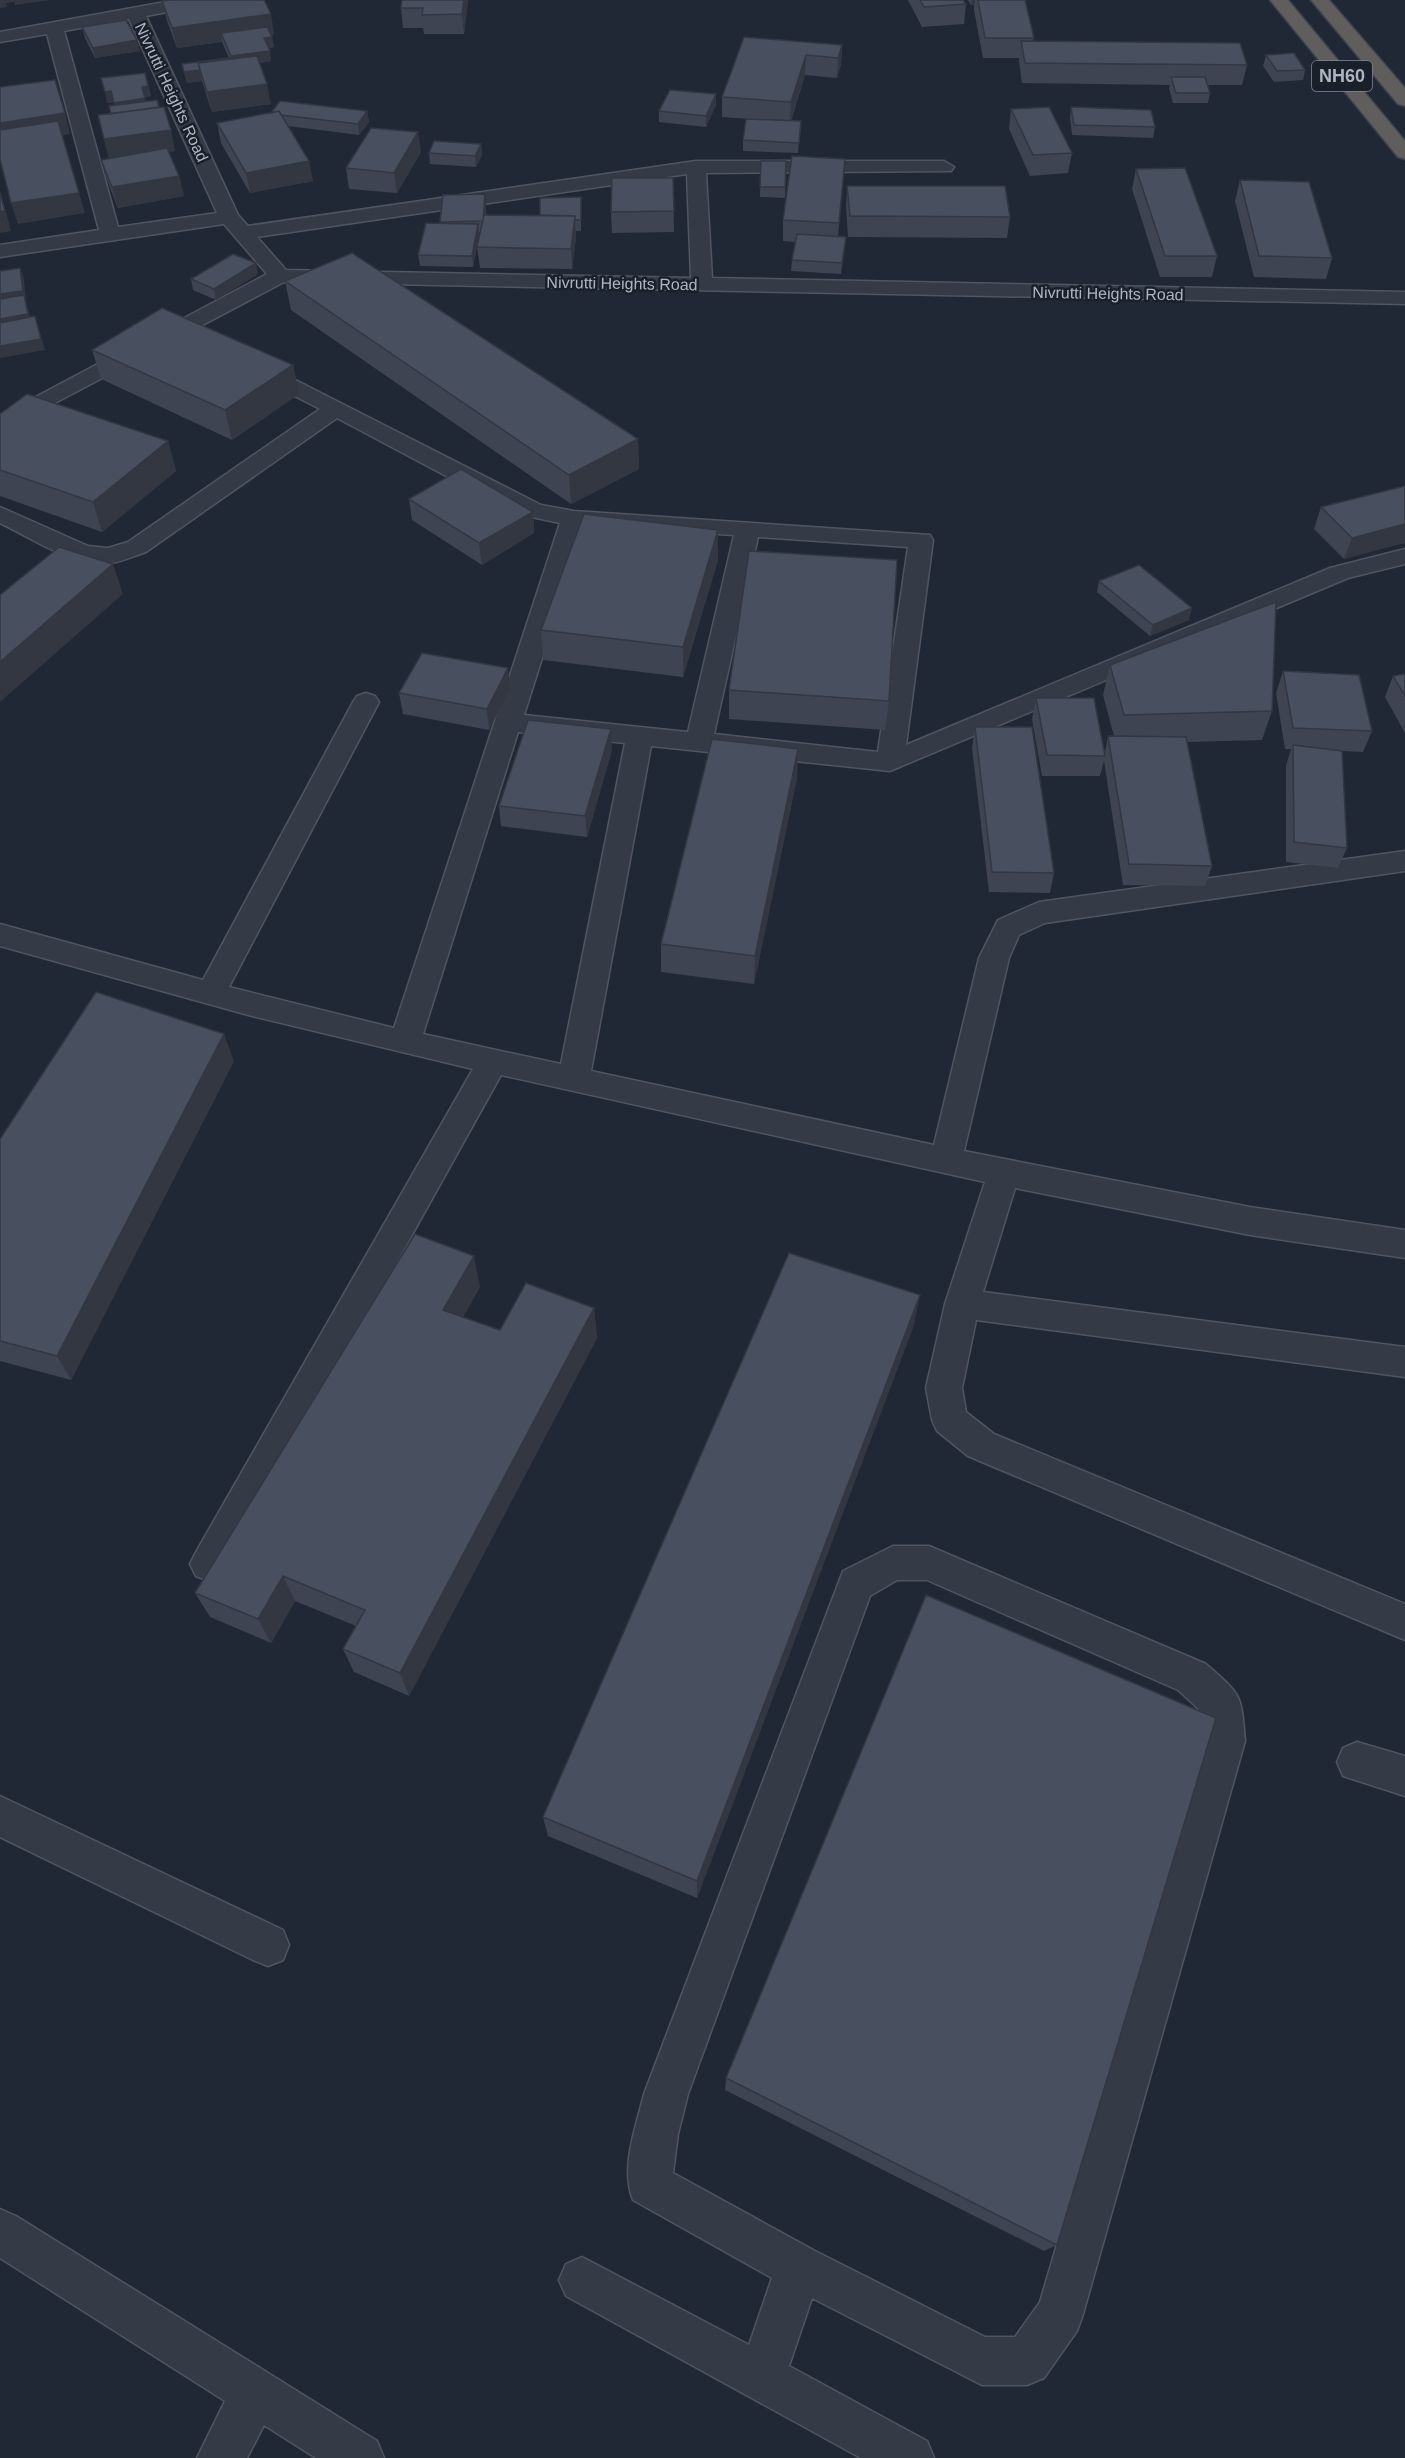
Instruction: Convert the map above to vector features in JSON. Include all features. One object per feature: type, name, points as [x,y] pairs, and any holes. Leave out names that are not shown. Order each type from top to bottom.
[{"type":"highway","name":"NH60","points":[[1279,0],[1405,153]]},
{"type":"highway","name":"NH60","points":[[1320,0],[1405,100]]},
{"type":"street","points":[[130,6],[205,0]]},
{"type":"street","name":"Nivrutti Heights Road","points":[[0,37],[49,19],[130,6],[236,225],[280,276],[1405,298]]},
{"type":"street","points":[[49,19],[110,234]]},
{"type":"street","points":[[696,167],[702,285]]},
{"type":"street","points":[[0,250],[110,234],[236,225],[696,167],[944,167]]},
{"type":"street","points":[[0,425],[192,333],[280,276]]},
{"type":"street","points":[[243,360],[505,498],[535,511],[574,519],[921,540],[890,762]]},
{"type":"street","points":[[0,514],[83,553],[109,556],[137,547],[335,409]]},
{"type":"street","points":[[405,1042],[574,519]]},
{"type":"street","points":[[699,740],[747,530]]},
{"type":"street","points":[[509,722],[699,740],[890,762],[1122,662],[1339,573],[1405,556]]},
{"type":"street","points":[[211,994],[366,702]]},
{"type":"street","points":[[574,1079],[640,734]]},
{"type":"street","points":[[946,1161],[994,958],[1008,928],[1039,914],[1405,861]]},
{"type":"street","points":[[0,935],[211,994],[493,1062],[1004,1173],[1250,1221],[1405,1244]]},
{"type":"street","points":[[209,1564],[493,1062]]},
{"type":"street","points":[[1004,1173],[962,1304],[944,1388],[950,1420],[981,1445],[1405,1622]]},
{"type":"street","points":[[962,1304],[1405,1362]]},
{"type":"street","points":[[892,1563],[929,1563],[1192,1677],[1222,1704],[1225,1741],[1060,2314],[1027,2361],[982,2361],[799,2267],[649,2184],[656,2134],[666,2094],[856,1584],[892,1563]]},
{"type":"street","points":[[1357,1762],[1405,1776]]},
{"type":"street","points":[[0,1816],[268,1945]]},
{"type":"street","points":[[0,2232],[360,2458]]},
{"type":"street","points":[[761,2377],[799,2267]]},
{"type":"street","points":[[582,2280],[910,2458]]},
{"type":"street","points":[[221,2458],[256,2391]]},
{"type":"building","points":[[264,0],[271,14],[172,28],[162,1]]},
{"type":"building","points":[[402,0],[464,0],[462,14],[422,15],[423,8],[401,8]]},
{"type":"building","points":[[920,0],[963,0],[966,4],[924,7]]},
{"type":"building","points":[[978,0],[1025,0],[1034,38],[985,38]]},
{"type":"building","points":[[126,20],[137,40],[93,48],[82,27]]},
{"type":"building","points":[[267,27],[272,37],[264,38],[270,51],[231,56],[221,33]]},
{"type":"building","points":[[744,37],[842,45],[838,58],[806,55],[791,102],[722,97]]},
{"type":"building","points":[[1021,41],[1240,43],[1247,65],[1025,63]]},
{"type":"building","points":[[1294,53],[1305,70],[1277,71],[1266,55]]},
{"type":"building","points":[[257,56],[267,84],[207,92],[198,63]]},
{"type":"building","points":[[237,57],[198,63],[200,70],[184,72],[182,64]]},
{"type":"building","points":[[145,73],[148,86],[142,87],[145,98],[114,103],[111,91],[105,92],[101,78]]},
{"type":"building","points":[[1171,77],[1205,77],[1210,93],[1176,93]]},
{"type":"building","points":[[55,80],[65,113],[0,123],[0,87]]},
{"type":"building","points":[[670,90],[716,94],[706,116],[659,111]]},
{"type":"building","points":[[157,100],[159,107],[111,114],[109,106]]},
{"type":"building","points":[[280,101],[367,111],[358,124],[281,115],[279,111],[271,113]]},
{"type":"building","points":[[164,107],[171,130],[104,139],[98,115]]},
{"type":"building","points":[[1049,107],[1072,153],[1033,155],[1011,109]]},
{"type":"building","points":[[1071,107],[1151,110],[1155,127],[1074,125]]},
{"type":"building","points":[[279,111],[309,161],[246,173],[217,123]]},
{"type":"building","points":[[746,119],[801,121],[799,143],[743,140]]},
{"type":"building","points":[[58,121],[79,193],[11,203],[0,159],[0,130]]},
{"type":"building","points":[[371,128],[418,132],[394,173],[346,168]]},
{"type":"building","points":[[434,141],[481,144],[475,156],[429,153]]},
{"type":"building","points":[[167,148],[179,176],[112,187],[101,160]]},
{"type":"building","points":[[792,156],[845,159],[839,223],[783,220]]},
{"type":"building","points":[[761,161],[786,161],[785,187],[760,187]]},
{"type":"building","points":[[1185,168],[1217,256],[1165,256],[1136,169]]},
{"type":"building","points":[[612,178],[673,178],[674,211],[611,212]]},
{"type":"building","points":[[1240,180],[1309,182],[1332,258],[1259,256]]},
{"type":"building","points":[[847,186],[1005,186],[1010,217],[850,216]]},
{"type":"building","points":[[0,193],[5,211],[0,211]]},
{"type":"building","points":[[485,194],[483,221],[440,222],[443,195]]},
{"type":"building","points":[[581,197],[581,220],[575,220],[575,216],[540,215],[540,198]]},
{"type":"building","points":[[484,215],[575,216],[571,249],[477,247]]},
{"type":"building","points":[[426,223],[478,224],[472,256],[418,255]]},
{"type":"building","points":[[797,234],[846,237],[842,263],[792,260]]},
{"type":"building","points":[[352,253],[638,439],[569,475],[285,281]]},
{"type":"building","points":[[233,254],[256,263],[214,289],[191,279]]},
{"type":"building","points":[[20,268],[23,291],[0,294],[0,271]]},
{"type":"building","points":[[24,295],[28,314],[0,319],[0,299]]},
{"type":"building","points":[[162,308],[293,365],[225,410],[92,350]]},
{"type":"building","points":[[35,316],[41,339],[0,346],[0,323]]},
{"type":"building","points":[[27,394],[168,441],[93,502],[0,470],[0,414]]},
{"type":"building","points":[[461,469],[533,512],[479,543],[409,499]]},
{"type":"building","points":[[1405,486],[1405,524],[1352,538],[1321,507]]},
{"type":"building","points":[[584,514],[718,530],[683,647],[541,630]]},
{"type":"building","points":[[59,547],[113,564],[0,662],[0,595]]},
{"type":"building","points":[[749,551],[897,560],[889,701],[729,690]]},
{"type":"building","points":[[1139,565],[1192,608],[1153,625],[1099,581]]},
{"type":"building","points":[[1276,602],[1272,711],[1124,715],[1110,665]]},
{"type":"building","points":[[422,653],[508,668],[487,709],[399,693]]},
{"type":"building","points":[[1283,671],[1359,675],[1372,731],[1293,728]]},
{"type":"building","points":[[1405,674],[1405,696],[1393,676]]},
{"type":"building","points":[[1036,698],[1094,698],[1105,756],[1047,755]]},
{"type":"building","points":[[528,720],[611,729],[585,816],[499,806]]},
{"type":"building","points":[[975,727],[1032,727],[1054,873],[992,872]]},
{"type":"building","points":[[1108,736],[1186,737],[1212,866],[1129,864]]},
{"type":"building","points":[[712,739],[798,749],[755,956],[661,944]]},
{"type":"building","points":[[1293,745],[1342,751],[1347,848],[1294,842]]},
{"type":"building","points":[[96,992],[224,1034],[57,1356],[0,1341],[0,1139]]},
{"type":"building","points":[[415,1234],[474,1256],[443,1310],[500,1330],[526,1283],[594,1308],[400,1673],[343,1649],[365,1610],[283,1576],[258,1619],[195,1593]]},
{"type":"building","points":[[789,1253],[920,1295],[697,1881],[543,1817]]},
{"type":"building","points":[[926,1595],[1216,1718],[1057,2245],[726,2078]]}]
